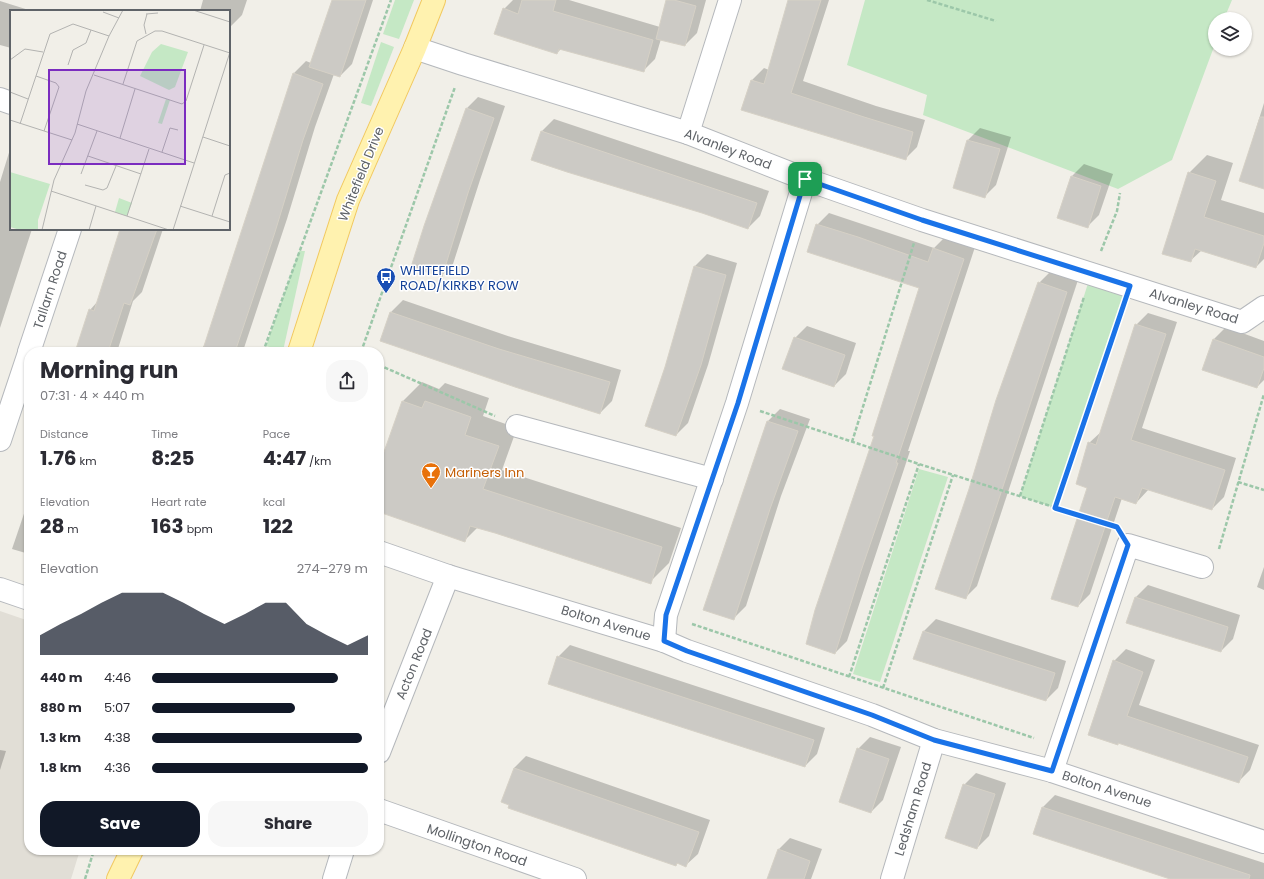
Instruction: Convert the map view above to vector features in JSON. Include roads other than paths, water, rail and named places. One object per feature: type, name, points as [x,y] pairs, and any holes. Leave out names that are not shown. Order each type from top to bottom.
[{"type":"main road","name":"Whitefield Drive","points":[[302,347],[348,200],[415,48],[434,0]]},
{"type":"main road","points":[[118,879],[130,855]]},
{"type":"street","points":[[688,133],[730,0]]},
{"type":"street","name":"Alvanley Road","points":[[415,48],[688,133],[805,179],[922,220],[1242,322],[1264,307]]},
{"type":"street","points":[[0,99],[10,103]]},
{"type":"street","points":[[664,641],[666,615],[738,403],[805,179]]},
{"type":"street","name":"Tallarn Road","points":[[31,347],[70,230]]},
{"type":"street","name":"Tallarn Road","points":[[0,440],[24,367]]},
{"type":"street","points":[[517,426],[712,479]]},
{"type":"street","points":[[1052,771],[1128,545],[1202,567]]},
{"type":"street","name":"Bolton Avenue","points":[[384,554],[448,576],[664,641],[872,715],[934,740],[1052,771],[1264,842]]},
{"type":"street","name":"Acton Road","points":[[384,739],[448,576]]},
{"type":"street","points":[[0,590],[24,597]]},
{"type":"street","name":"Ledsham Road","points":[[892,879],[934,740]]},
{"type":"street","name":"Mollington Road","points":[[384,812],[576,879]]},
{"type":"street","points":[[334,879],[341,855]]},
{"type":"place","name":"WHITEFIELD ROAD/KIRKBY ROW","points":[[386,294]]},
{"type":"place","name":"Mariners Inn","points":[[431,489]]}]
